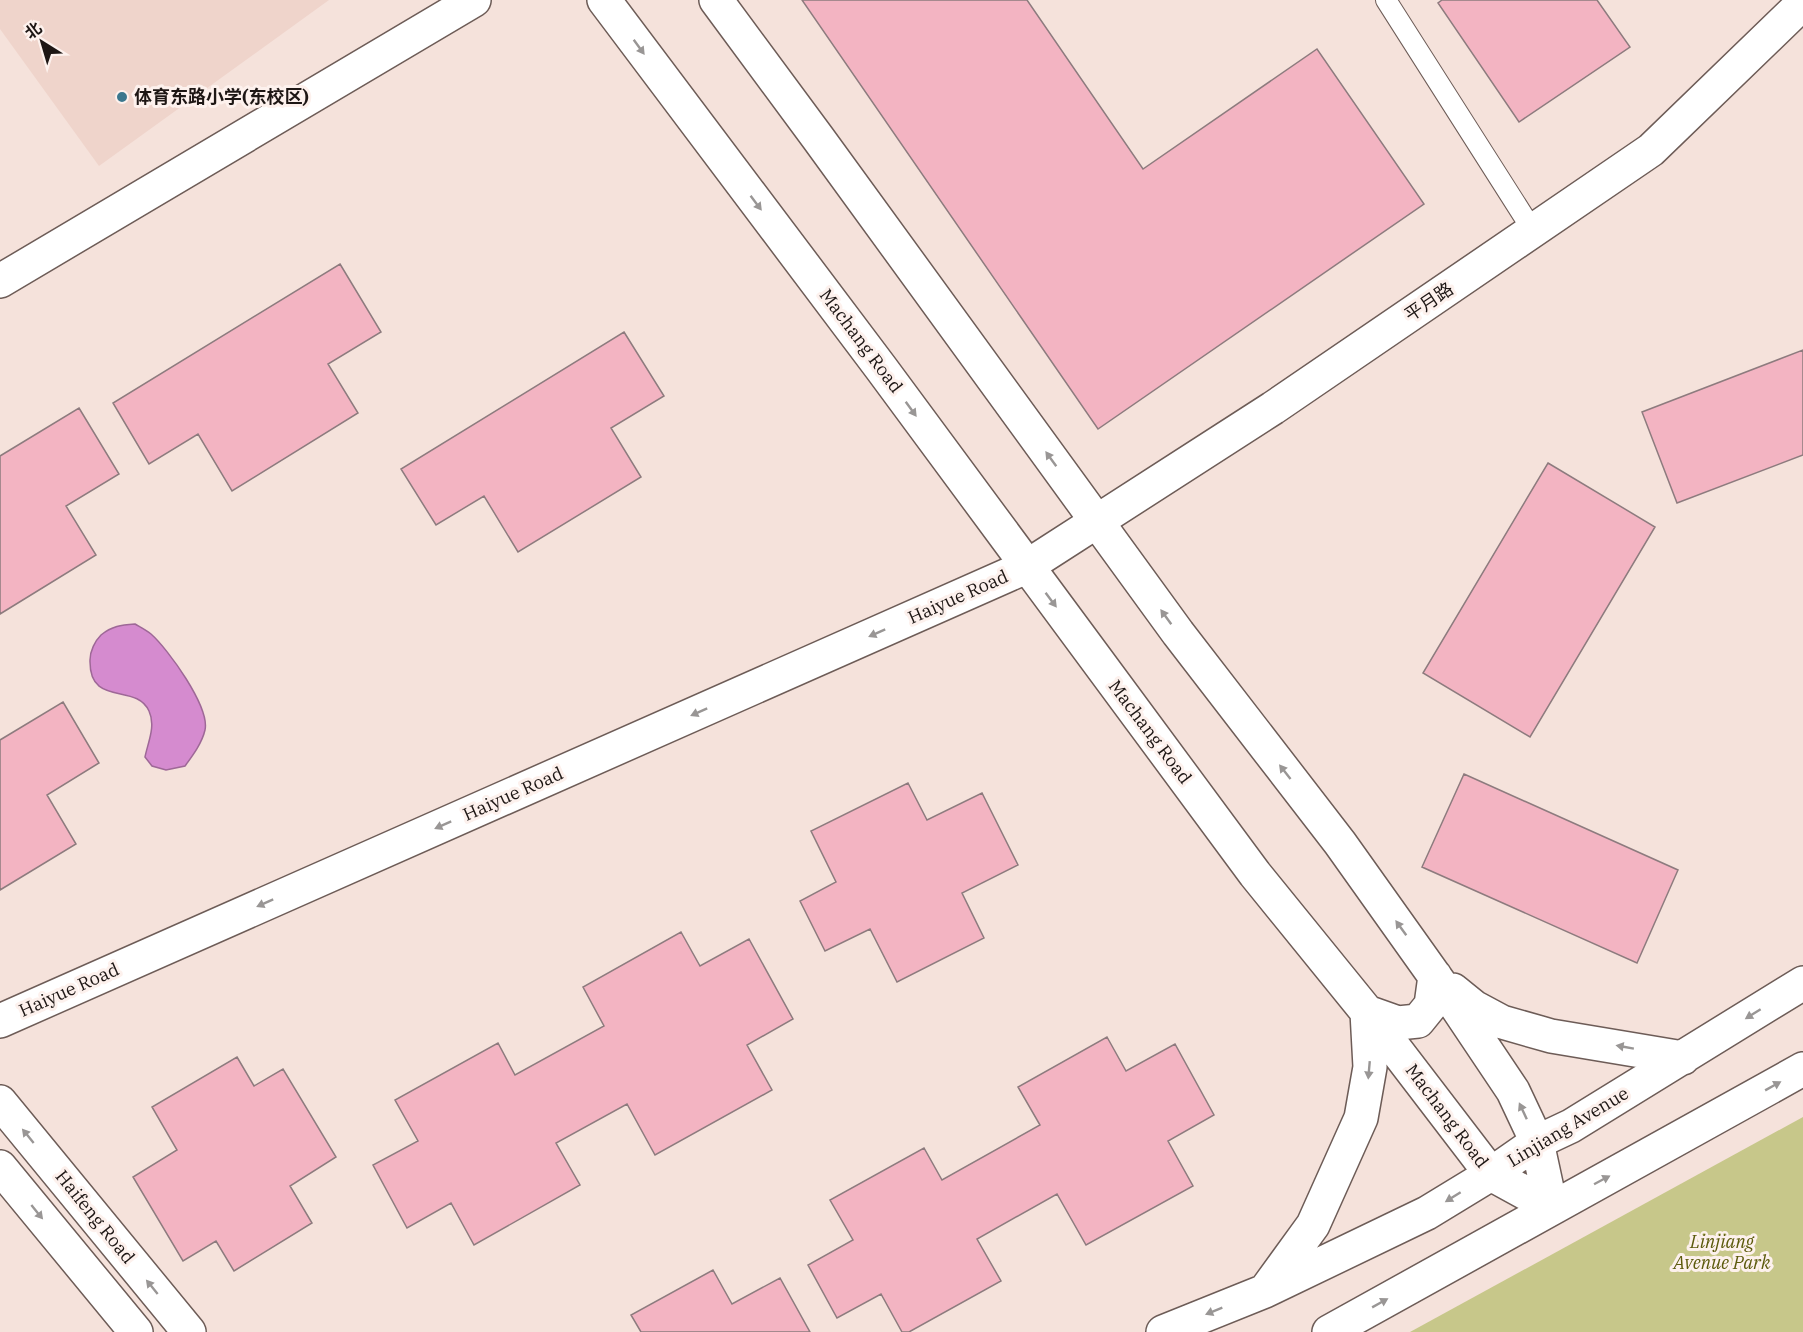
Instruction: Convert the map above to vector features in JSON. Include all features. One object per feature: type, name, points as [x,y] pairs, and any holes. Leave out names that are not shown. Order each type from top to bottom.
[{"type":"main road","points":[[0,281],[474,0]]},
{"type":"main road","name":"Machang Road","points":[[604,0],[881,368],[1255,874],[1367,1012],[1491,1174],[1551,1207]]},
{"type":"main road","points":[[720,1],[1096,522],[1178,633],[1340,843],[1435,976],[1513,1090],[1537,1142],[1551,1207]]},
{"type":"main road","name":"平月路","points":[[1026,567],[1273,408],[1651,150],[1803,3]]},
{"type":"main road","name":"Haiyue Road","points":[[0,1021],[1026,567]]},
{"type":"main road","points":[[1265,1291],[1313,1225],[1361,1118],[1370,1067],[1367,1012],[1398,1023],[1418,1021],[1431,1005],[1435,976]]},
{"type":"main road","points":[[1435,976],[1474,1007],[1502,1022],[1551,1036],[1683,1058]]},
{"type":"main road","name":"Linjiang Avenue","points":[[1163,1332],[1265,1291],[1427,1213],[1491,1174],[1537,1142],[1571,1126],[1803,983]]},
{"type":"main road","points":[[1329,1332],[1803,1069]]},
{"type":"main road","name":"Haifeng Road","points":[[0,1102],[189,1332]]},
{"type":"main road","points":[[0,1167],[136,1332]]},
{"type":"lane","points":[[1386,0],[1533,231]]},
{"type":"shaded area","name":"体育东路小学(东校区)","points":[[0,0],[329,0],[99,166],[0,29]]},
{"type":"shaded area","points":[[135,624],[151,634],[167,652],[195,693],[201,707],[205,720],[204,735],[185,766],[166,770],[152,766],[145,757],[152,728],[149,711],[143,702],[105,690],[97,684],[92,675],[91,653],[99,637],[113,628]]},
{"type":"green space","name":"Linjiang Avenue Park","points":[[1803,1117],[1803,1332],[1410,1332]]},
{"type":"building","points":[[802,0],[1027,0],[1143,169],[1317,49],[1424,204],[1098,429]]},
{"type":"building","points":[[1442,0],[1597,0],[1630,47],[1519,122],[1438,3]]},
{"type":"building","points":[[340,264],[381,332],[328,364],[358,413],[232,491],[198,434],[149,464],[113,403]]},
{"type":"building","points":[[624,332],[664,396],[611,428],[641,477],[518,552],[484,496],[436,525],[401,469]]},
{"type":"building","points":[[1803,350],[1803,455],[1677,503],[1642,412]]},
{"type":"building","points":[[79,408],[119,474],[66,506],[96,555],[0,614],[0,456]]},
{"type":"building","points":[[1548,463],[1655,527],[1530,737],[1423,673]]},
{"type":"building","points":[[63,702],[99,763],[47,795],[76,844],[0,890],[0,740]]},
{"type":"building","points":[[1464,774],[1678,870],[1637,963],[1422,867]]},
{"type":"building","points":[[908,783],[927,820],[982,793],[1018,865],[962,893],[984,938],[897,982],[870,929],[825,951],[800,901],[836,882],[811,831]]},
{"type":"building","points":[[681,932],[700,966],[749,939],[793,1019],[747,1045],[772,1090],[655,1155],[627,1104],[556,1143],[580,1185],[474,1245],[451,1203],[407,1228],[373,1165],[418,1141],[395,1100],[498,1043],[515,1075],[604,1026],[583,987]]},
{"type":"building","points":[[1107,1037],[1126,1071],[1175,1044],[1214,1115],[1168,1141],[1193,1186],[1086,1245],[1057,1194],[977,1239],[1001,1281],[909,1332],[902,1332],[881,1294],[837,1318],[808,1265],[853,1240],[830,1200],[924,1148],[942,1180],[1040,1125],[1018,1087]]},
{"type":"building","points":[[237,1057],[254,1086],[283,1069],[336,1157],[290,1186],[312,1223],[234,1271],[216,1241],[183,1261],[133,1177],[177,1150],[152,1107]]},
{"type":"building","points":[[713,1270],[732,1304],[780,1278],[810,1332],[641,1332],[631,1315]]},
{"type":"place","name":"体育东路小学(东校区)","points":[[122,97]]}]
